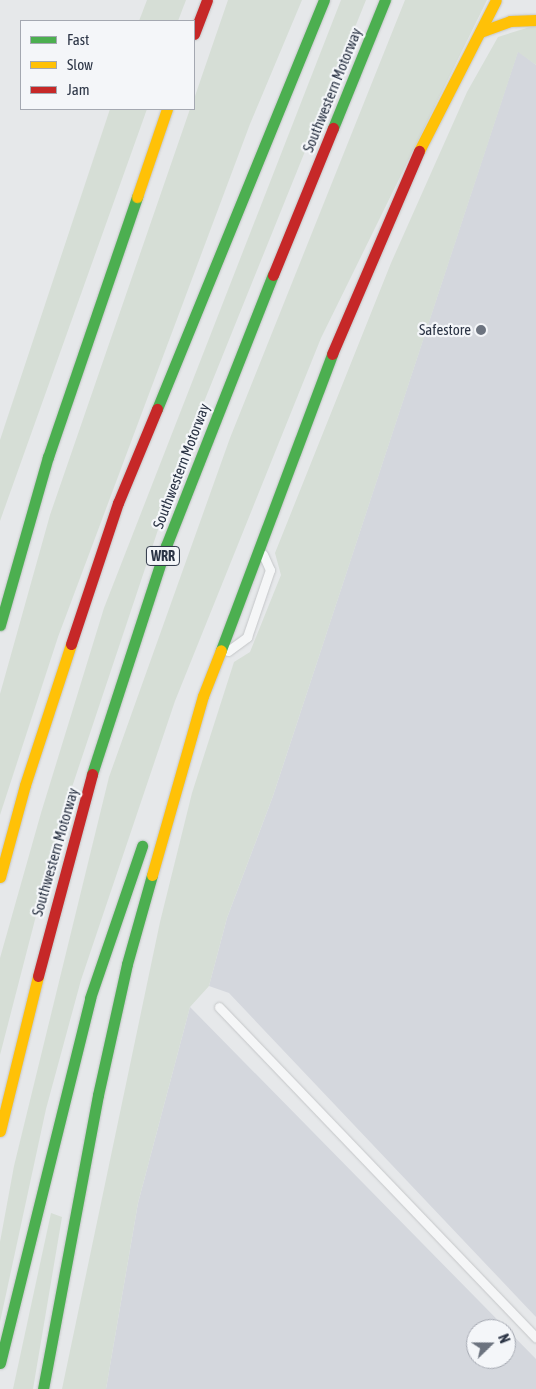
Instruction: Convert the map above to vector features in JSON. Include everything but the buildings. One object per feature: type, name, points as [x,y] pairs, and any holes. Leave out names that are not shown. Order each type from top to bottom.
[{"type":"highway","points":[[195,31],[207,0]]},
{"type":"highway","points":[[0,860],[118,503],[324,0]]},
{"type":"highway","name":"Southwestern Motorway","points":[[0,1131],[56,901],[108,719],[163,555],[224,396],[385,0]]},
{"type":"highway","points":[[170,767],[203,696],[218,658],[340,334],[423,141],[496,0]]},
{"type":"highway","points":[[480,32],[510,21],[536,20]]},
{"type":"highway","points":[[0,624],[48,456],[167,110]]},
{"type":"highway","points":[[43,1389],[98,1095],[127,964],[203,696]]},
{"type":"highway","points":[[0,877],[25,785]]},
{"type":"highway","points":[[0,1362],[90,998],[145,837]]},
{"type":"lane","points":[[218,658],[247,637],[270,570],[260,546]]},
{"type":"lane","points":[[219,1007],[536,1337]]},
{"type":"shaded area","points":[[147,0],[186,0],[178,20],[139,20]]},
{"type":"shaded area","points":[[228,0],[302,0],[250,124],[58,637],[0,815],[0,694],[50,515],[190,110],[195,110],[195,96]]},
{"type":"shaded area","points":[[341,0],[366,0],[185,449],[60,823],[0,1055],[0,958],[41,813],[104,608]]},
{"type":"shaded area","points":[[405,0],[487,0],[321,338],[175,701],[81,980],[46,1109],[0,1322],[0,1242],[14,1166],[109,777],[230,438]]},
{"type":"shaded area","points":[[536,25],[536,65],[518,52],[273,796],[227,918],[209,986],[190,1007],[138,1203],[106,1389],[62,1389],[160,922],[192,793],[234,662],[250,652],[281,575],[275,553],[391,263],[467,92],[498,37]]},
{"type":"shaded area","points":[[518,51],[536,65],[536,1317],[229,993],[209,986],[227,918],[273,796]]},
{"type":"shaded area","points":[[110,110],[147,110],[0,521],[0,440]]},
{"type":"shaded area","points":[[190,1007],[497,1319],[466,1319],[466,1369],[516,1369],[516,1339],[536,1359],[536,1389],[106,1389],[138,1203]]},
{"type":"shaded area","points":[[51,1213],[62,1217],[33,1389],[13,1389]]},
{"type":"traffic: fast","points":[[157,409],[324,0]]},
{"type":"traffic: fast","points":[[333,128],[385,0]]},
{"type":"traffic: fast","points":[[0,625],[48,457],[137,197]]},
{"type":"traffic: fast","points":[[92,774],[166,546],[273,275]]},
{"type":"traffic: fast","points":[[221,650],[332,354]]},
{"type":"traffic: fast","points":[[0,1363],[90,998],[142,846]]},
{"type":"traffic: fast","points":[[43,1389],[98,1095],[127,964],[152,875]]},
{"type":"traffic: slow","points":[[419,151],[496,0]]},
{"type":"traffic: slow","points":[[480,32],[510,21],[536,20]]},
{"type":"traffic: slow","points":[[137,197],[167,110]]},
{"type":"traffic: slow","points":[[0,877],[25,785],[71,644]]},
{"type":"traffic: slow","points":[[152,875],[203,696],[221,650]]},
{"type":"traffic: slow","points":[[0,1131],[38,976]]},
{"type":"traffic: jam","points":[[195,31],[207,0]]},
{"type":"traffic: jam","points":[[273,275],[333,128]]},
{"type":"traffic: jam","points":[[332,354],[419,151]]},
{"type":"traffic: jam","points":[[71,644],[118,503],[157,409]]},
{"type":"traffic: jam","points":[[38,976],[92,774]]},
{"type":"place","name":"Safestore","points":[[481,330]]}]
